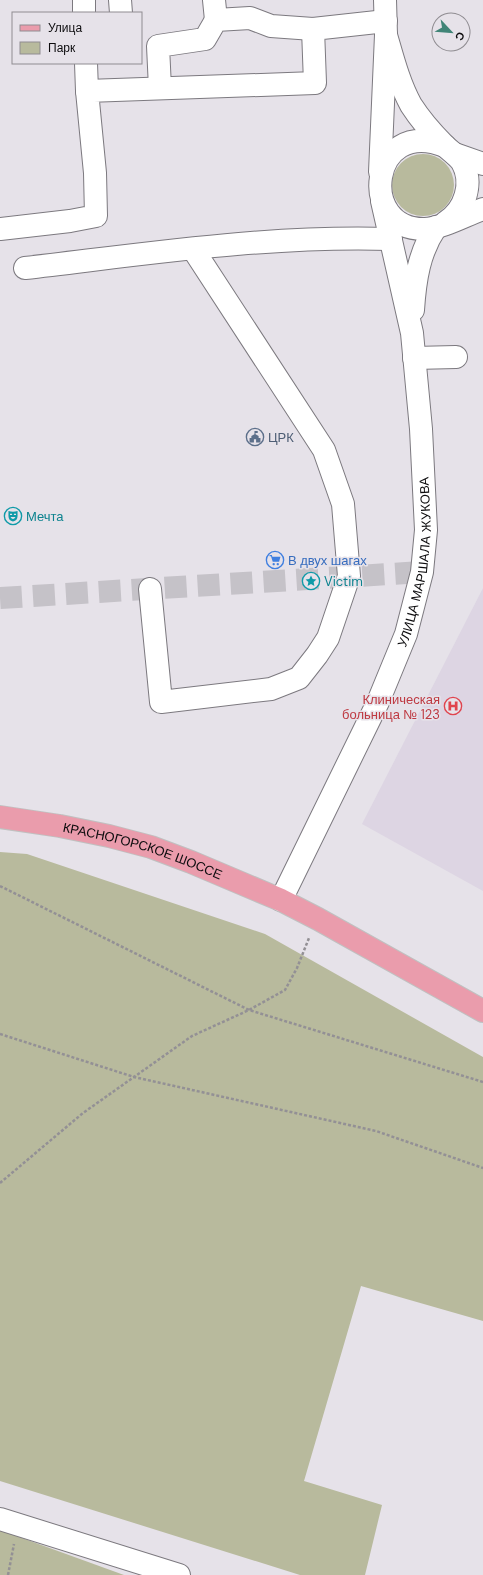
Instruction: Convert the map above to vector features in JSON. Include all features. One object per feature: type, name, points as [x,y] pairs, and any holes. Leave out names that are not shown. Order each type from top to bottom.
[{"type":"main road","name":"КРАСНОГОРСКОЕ ШОССЕ","points":[[0,817],[67,827],[109,836],[150,847],[191,862],[281,900],[483,1011]]},
{"type":"street","points":[[84,0],[84,12]]},
{"type":"street","points":[[120,0],[121,12]]},
{"type":"street","points":[[385,0],[386,28],[380,177],[382,201],[395,218],[404,224],[420,228],[439,226],[483,209]]},
{"type":"street","points":[[160,88],[149,46],[205,39],[215,10],[250,18],[272,26],[313,29],[386,28]]},
{"type":"street","points":[[386,28],[400,80],[412,105],[428,127],[462,163],[468,186],[460,209],[452,218],[439,226],[425,246],[418,268],[414,290],[412,333]]},
{"type":"street","points":[[87,91],[315,83],[313,29]]},
{"type":"street","points":[[0,229],[70,221],[96,216],[95,173],[87,91],[86,64]]},
{"type":"street","points":[[380,177],[390,155],[405,145],[422,140],[434,142],[483,164]]},
{"type":"street","name":"УЛИЦА МАРШАЛА ЖУКОВА","points":[[281,900],[378,702],[406,634],[422,572],[426,530],[421,429],[412,333],[382,201]]},
{"type":"street","points":[[25,268],[270,242],[340,238],[391,239]]},
{"type":"street","points":[[150,589],[161,702],[271,689],[299,678],[328,638],[349,576],[343,504],[324,450],[193,249]]},
{"type":"street","points":[[414,358],[456,357]]},
{"type":"street","points":[[0,1519],[179,1575]]},
{"type":"path","points":[[0,886],[249,1010],[483,1082]]},
{"type":"path","points":[[0,1183],[83,1113],[192,1036],[249,1010],[284,990],[297,968],[318,919]]},
{"type":"path","points":[[0,1034],[134,1077],[376,1131],[483,1168]]},
{"type":"shaded area","name":"Клиническая больница № 123","points":[[483,588],[483,891],[362,824]]},
{"type":"green space","points":[[423,154],[435,157],[445,163],[451,173],[454,185],[451,197],[445,207],[435,213],[423,216],[411,213],[401,207],[395,197],[392,185],[395,173],[401,163],[411,157]]},
{"type":"green space","points":[[0,852],[27,854],[265,934],[483,1057],[483,1321],[361,1286],[304,1481],[382,1505],[365,1575],[300,1575],[0,1481]]},
{"type":"green space","points":[[0,1530],[124,1575],[0,1575]]},
{"type":"tunnel","points":[[0,598],[422,572]]},
{"type":"place","name":"ЦРК","points":[[255,437]]},
{"type":"place","name":"Мечта","points":[[13,516]]},
{"type":"place","name":"В двух шагах","points":[[275,560]]},
{"type":"place","name":"Victim","points":[[311,581]]},
{"type":"place","name":"Клиническая больница № 123","points":[[453,706]]}]
